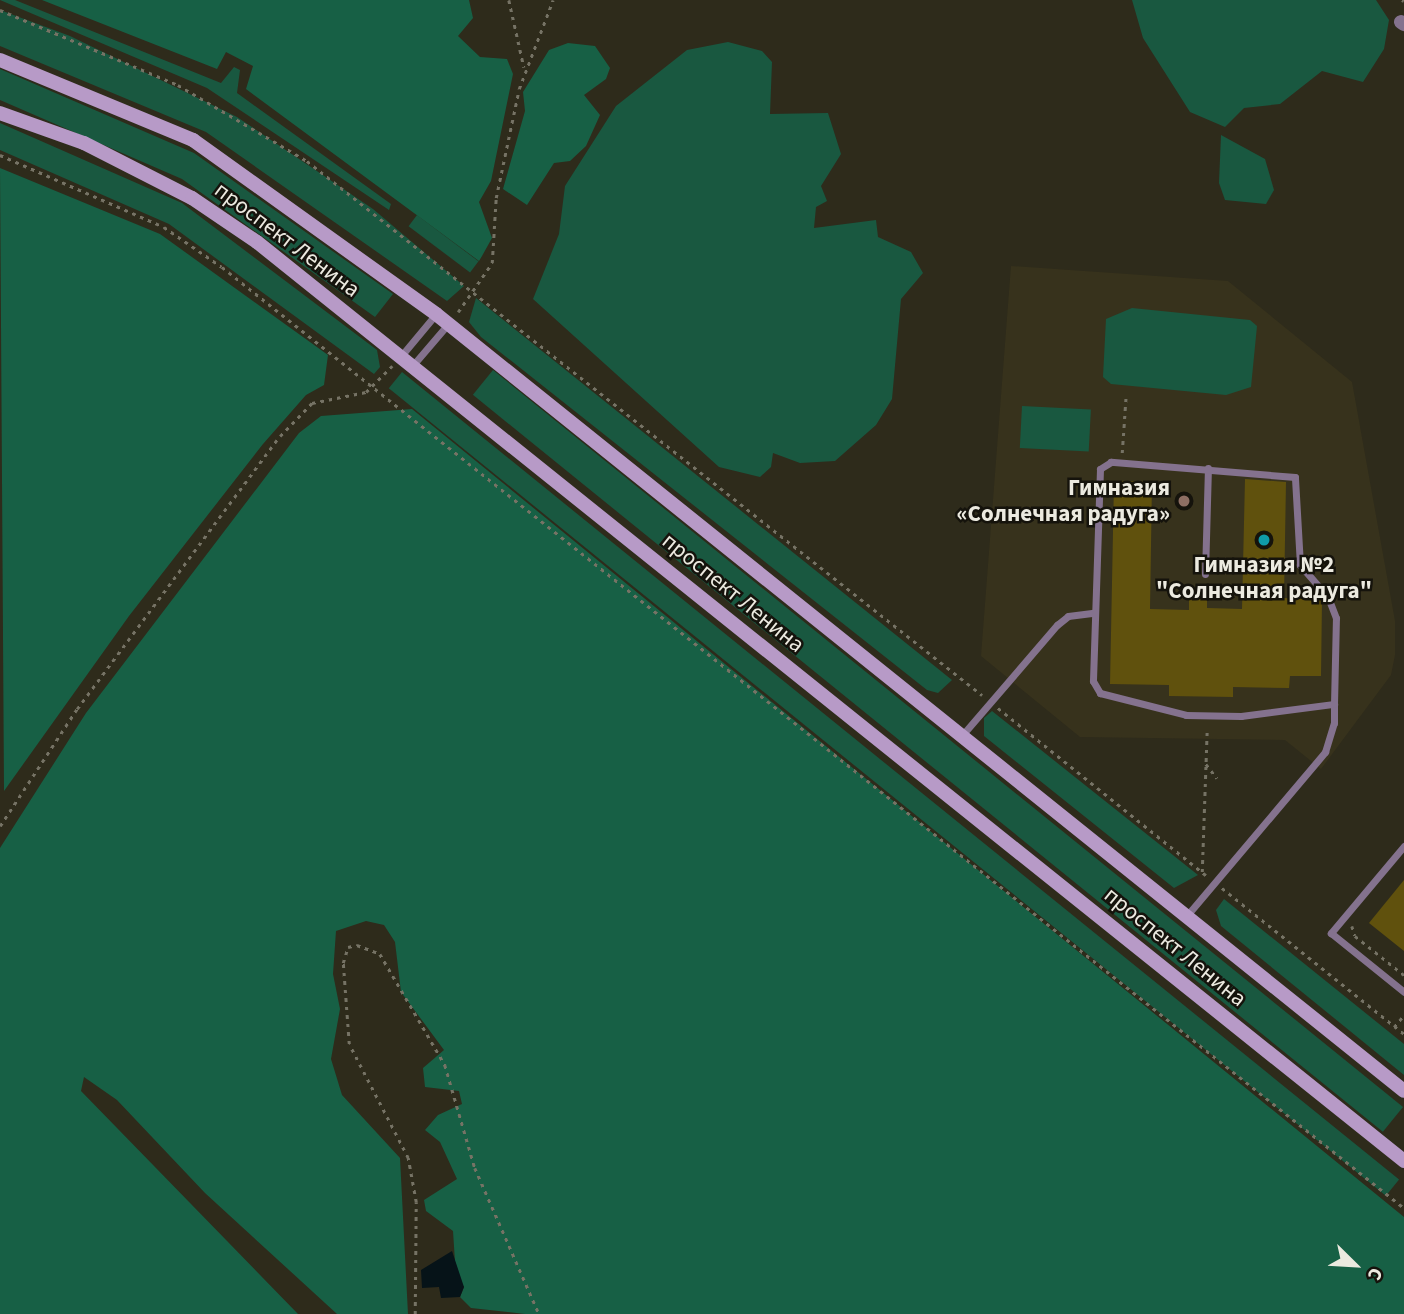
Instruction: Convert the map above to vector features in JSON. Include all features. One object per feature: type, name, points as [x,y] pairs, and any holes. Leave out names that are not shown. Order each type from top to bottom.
[{"type":"street","name":"проспект Ленина","points":[[0,60],[192,140],[436,314],[964,733],[1404,1091]]},
{"type":"street","name":"проспект Ленина","points":[[0,113],[84,143],[192,198],[413,365],[1404,1161]]},
{"type":"lane","points":[[401,356],[436,314]]},
{"type":"lane","points":[[413,365],[448,324]]},
{"type":"lane","points":[[1189,914],[1325,752],[1334,704],[1336,618],[1328,597],[1300,565],[1295,477],[1121,463],[1100,469],[1096,483],[1093,681],[1100,693],[1116,702],[1207,715],[1334,704]]},
{"type":"lane","points":[[1205,574],[1208,468]]},
{"type":"lane","points":[[964,733],[1057,625],[1068,616],[1094,613]]},
{"type":"lane","points":[[1404,846],[1331,933],[1404,992]]},
{"type":"path","points":[[509,0],[524,67]]},
{"type":"path","points":[[448,324],[476,290],[494,256],[496,198],[524,67],[553,0]]},
{"type":"path","points":[[0,10],[94,47],[237,117],[362,201],[1404,1034]]},
{"type":"path","points":[[0,155],[164,227],[376,385],[1404,1208]]},
{"type":"path","points":[[0,826],[77,709],[279,436],[312,402],[356,397],[376,385],[401,356]]},
{"type":"path","points":[[1121,463],[1126,394]]},
{"type":"path","points":[[1202,873],[1207,715]]},
{"type":"path","points":[[1205,764],[1217,778]]},
{"type":"path","points":[[1354,919],[1355,936],[1404,975]]},
{"type":"path","points":[[415,1314],[416,1202],[408,1158],[349,1044],[343,962],[348,947],[357,945],[380,954],[445,1065],[468,1149],[539,1314]]},
{"type":"path","points":[[1394,1027],[1404,1015]]},
{"type":"shaded area","name":"Гимназия «Солнечная радуга»","points":[[1011,266],[1228,281],[1352,382],[1395,621],[1395,655],[1391,675],[1321,769],[1285,740],[1080,737],[981,656]]},
{"type":"shaded area","points":[[452,1251],[464,1287],[460,1297],[441,1298],[439,1287],[422,1288],[421,1270]]},
{"type":"green space","points":[[0,0],[15,0],[221,83],[234,67],[240,70],[237,93],[391,204],[389,210],[207,88]]},
{"type":"green space","points":[[42,0],[469,0],[473,18],[458,36],[480,57],[507,59],[513,74],[491,181],[479,202],[492,238],[479,261],[246,89],[253,66],[226,52],[217,69]]},
{"type":"green space","points":[[1132,0],[1376,0],[1389,20],[1384,49],[1363,82],[1322,71],[1280,104],[1244,108],[1225,127],[1190,112],[1143,38]]},
{"type":"green space","points":[[0,10],[70,36],[237,117],[373,209],[464,286],[447,301],[206,132],[0,46]]},
{"type":"green space","points":[[728,42],[762,51],[772,62],[770,114],[828,113],[841,154],[821,186],[827,201],[816,207],[814,228],[876,220],[878,237],[911,252],[923,273],[901,299],[892,399],[876,425],[835,461],[800,463],[773,453],[771,467],[760,477],[719,467],[533,299],[559,234],[565,186],[616,106],[687,50]]},
{"type":"green space","points":[[568,43],[595,46],[610,68],[606,79],[584,95],[600,115],[586,146],[570,161],[554,163],[527,205],[503,189],[525,111],[523,92],[549,50]]},
{"type":"green space","points":[[0,69],[194,153],[393,294],[375,317],[182,179],[0,100]]},
{"type":"green space","points":[[0,123],[182,203],[377,350],[380,367],[374,374],[169,224],[0,150]]},
{"type":"green space","points":[[1221,135],[1265,159],[1274,190],[1266,204],[1225,200],[1219,183]]},
{"type":"green space","points":[[0,168],[160,234],[328,355],[324,385],[306,395],[263,444],[129,616],[4,791]]},
{"type":"green space","points":[[417,215],[478,261],[470,273],[409,226]]},
{"type":"green space","points":[[476,298],[952,680],[938,693],[927,690],[481,337],[469,322]]},
{"type":"green space","points":[[1132,308],[1250,320],[1257,326],[1251,387],[1226,395],[1111,384],[1103,377],[1106,319]]},
{"type":"green space","points":[[493,370],[1403,1107],[1383,1132],[473,395]]},
{"type":"green space","points":[[402,372],[1399,1179],[1386,1196],[389,388]]},
{"type":"green space","points":[[1022,406],[1091,410],[1089,452],[1020,448]]},
{"type":"green space","points":[[412,409],[1404,1217],[1404,1314],[525,1314],[471,1308],[460,1297],[464,1287],[456,1277],[453,1231],[426,1211],[424,1200],[457,1179],[440,1142],[425,1130],[438,1115],[462,1104],[459,1091],[425,1087],[423,1068],[444,1050],[401,992],[395,942],[384,925],[366,921],[336,931],[333,974],[340,1009],[331,1059],[342,1095],[400,1158],[408,1314],[337,1314],[205,1193],[117,1100],[84,1077],[81,1091],[298,1314],[0,1314],[0,848],[86,713],[299,433],[321,416]]},
{"type":"green space","points":[[992,711],[1198,875],[1174,888],[984,736],[984,718]]},
{"type":"green space","points":[[1224,899],[1404,1044],[1404,1075],[1221,926],[1216,910]]},
{"type":"building","name":"Гимназия №2 \"Солнечная радуга\"","points":[[1245,479],[1286,482],[1284,598],[1322,600],[1321,676],[1290,676],[1289,688],[1233,687],[1233,697],[1169,696],[1169,685],[1110,684],[1114,481],[1152,482],[1150,609],[1189,610],[1189,597],[1207,598],[1207,608],[1242,609]]},
{"type":"building","points":[[1404,880],[1404,951],[1369,923]]},
{"type":"place","name":"Гимназия «Солнечная радуга»","points":[[1184,501]]},
{"type":"place","name":"Гимназия №2 \"Солнечная радуга\"","points":[[1264,540]]}]
